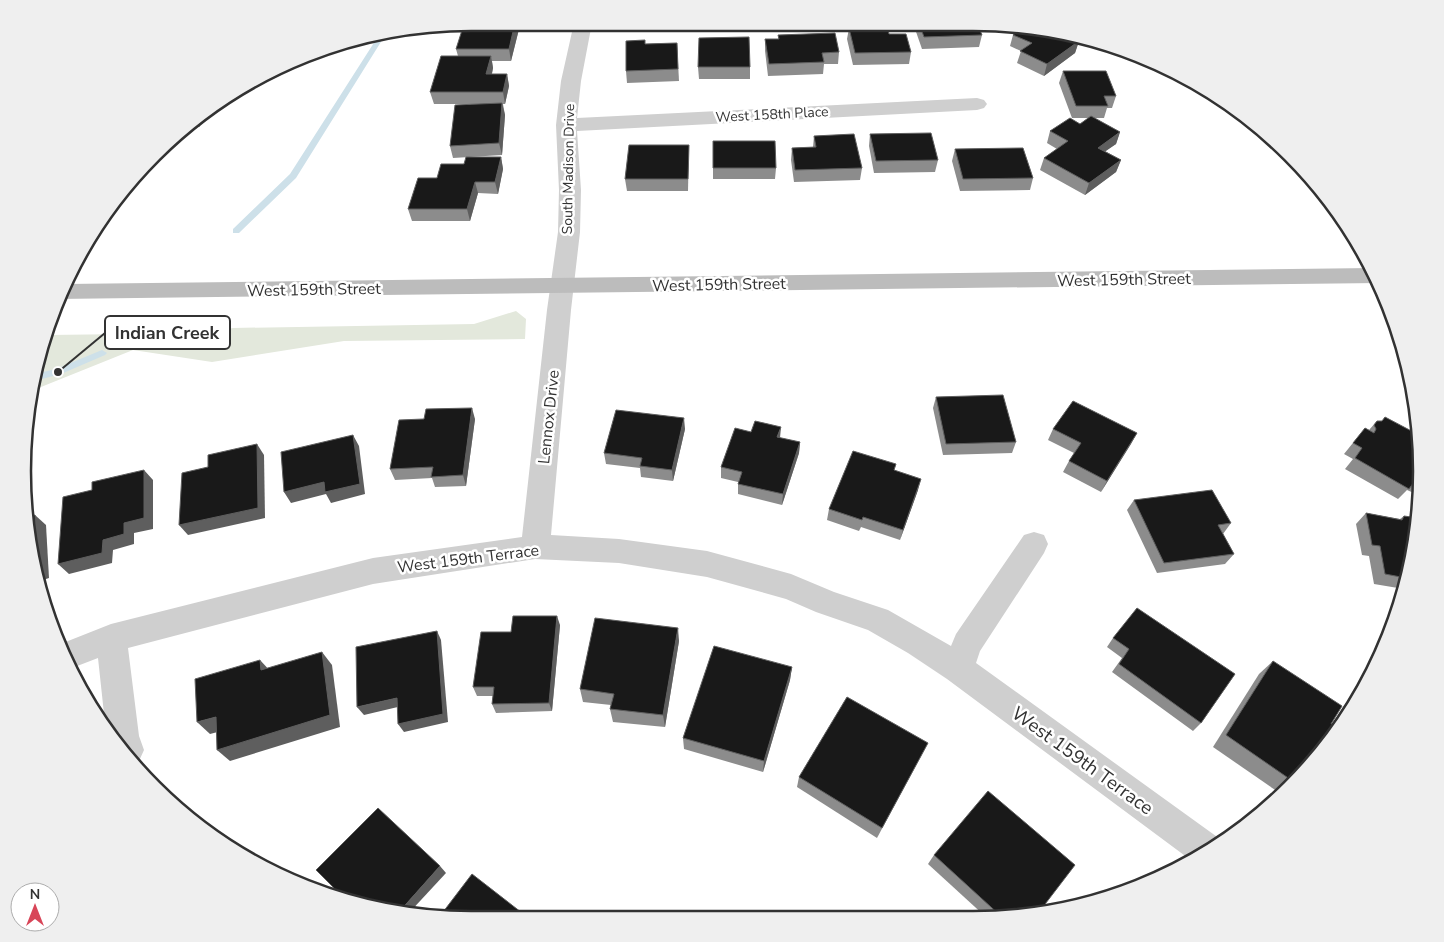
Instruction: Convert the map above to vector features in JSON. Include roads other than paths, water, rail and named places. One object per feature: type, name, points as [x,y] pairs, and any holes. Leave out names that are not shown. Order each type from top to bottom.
[{"type":"main road","name":"West 159th Street","points":[[70,292],[1367,276]]},
{"type":"street","name":"South Madison Drive","points":[[562,286],[569,232],[570,190],[566,125],[571,81],[581,31]]},
{"type":"street","name":"West 158th Place","points":[[566,125],[977,104]]},
{"type":"street","name":"Lennox Drive","points":[[535,547],[562,286]]},
{"type":"street","points":[[958,670],[967,644],[1034,544]]},
{"type":"street","name":"West 159th Terrace","points":[[72,654],[111,638],[374,571],[535,547],[619,551],[707,564],[791,587],[827,603],[877,620],[919,643],[1202,847]]},
{"type":"street","points":[[111,638],[125,742]]},
{"type":"waterway","points":[[236,231],[293,176],[378,41]]},
{"type":"waterway","points":[[42,376],[58,372],[102,353]]},
{"type":"place","name":"Indian Creek","points":[[58,372]]}]
